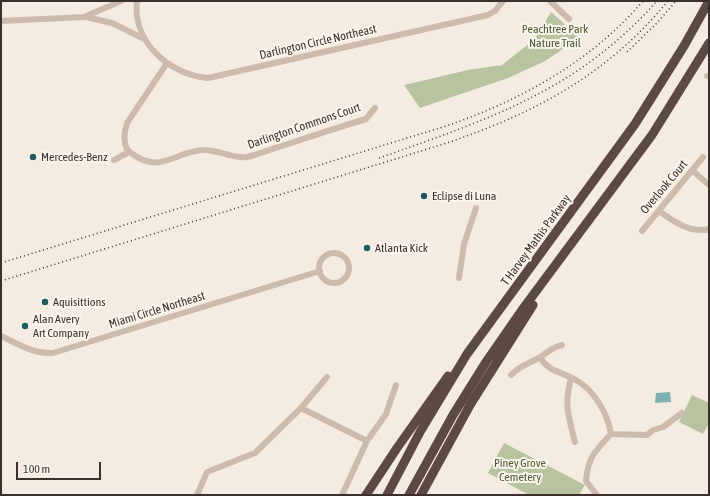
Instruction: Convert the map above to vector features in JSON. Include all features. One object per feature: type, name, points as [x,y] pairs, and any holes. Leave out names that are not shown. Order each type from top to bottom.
[{"type":"highway","name":"T Harvey Mathis Parkway","points":[[387,495],[420,432],[467,354],[635,124],[680,52],[709,1]]},
{"type":"highway","points":[[409,495],[445,429],[486,362],[522,310],[652,136],[709,43]]},
{"type":"highway","points":[[421,495],[470,404],[572,245]]},
{"type":"highway","points":[[366,495],[396,448],[446,378],[467,354]]},
{"type":"street","points":[[1,21],[84,17],[121,1]]},
{"type":"street","name":"Darlington Circle Northeast","points":[[138,1],[138,25],[144,39]]},
{"type":"street","name":"Darlington Circle Northeast","points":[[84,17],[112,23],[144,39],[167,63],[188,75],[197,77],[217,77],[488,15],[495,11],[503,1]]},
{"type":"street","points":[[550,1],[569,19]]},
{"type":"street","points":[[114,160],[129,152],[125,141],[124,132],[127,122],[167,63]]},
{"type":"street","name":"Darlington Commons Court","points":[[129,152],[148,163],[157,163],[186,153],[202,150],[246,157],[366,118],[375,108]]},
{"type":"street","name":"Overlook Court","points":[[642,231],[704,157]]},
{"type":"street","points":[[693,171],[709,185]]},
{"type":"street","points":[[459,278],[464,244],[476,208]]},
{"type":"street","points":[[659,211],[678,224],[696,230],[709,229]]},
{"type":"street","points":[[331,254],[343,256],[348,263],[347,275],[340,282],[327,281],[320,271],[322,261],[331,254]]},
{"type":"street","name":"Miami Circle Northeast","points":[[1,336],[32,351],[53,353],[320,271]]},
{"type":"street","points":[[511,375],[530,361],[540,357],[551,349],[562,345]]},
{"type":"street","points":[[540,357],[546,366],[571,378],[587,388],[603,410],[609,422],[611,434]]},
{"type":"street","points":[[197,495],[208,472],[255,453],[301,408],[327,378]]},
{"type":"street","points":[[571,378],[566,396],[566,408],[575,442]]},
{"type":"street","points":[[342,495],[367,440],[386,414],[396,385]]},
{"type":"street","points":[[301,408],[367,440]]},
{"type":"street","points":[[597,495],[586,481],[588,465],[594,453],[611,434],[647,435],[654,430],[663,427],[682,413]]},
{"type":"green space","name":"Peachtree Park Nature Trail","points":[[551,12],[569,28],[578,39],[545,61],[508,78],[420,108],[404,85],[468,70],[502,65],[535,39]]},
{"type":"green space","points":[[692,395],[709,403],[709,423],[703,434],[679,422]]},
{"type":"green space","name":"Piney Grove Cemetery","points":[[504,443],[585,485],[579,495],[529,495],[488,473]]},
{"type":"water","points":[[670,392],[671,402],[655,403],[656,393]]},
{"type":"railway","points":[[1,263],[443,127],[471,117],[499,105],[552,78],[600,43],[623,23],[643,1]]},
{"type":"railway","points":[[379,158],[458,130],[494,115],[529,99],[563,80],[595,58],[627,32],[657,1]]},
{"type":"railway","points":[[1,281],[447,143],[510,119],[540,104],[594,71],[645,27],[668,1]]},
{"type":"railway","points":[[627,52],[657,23],[676,1]]},
{"type":"place","name":"Mercedes-Benz","points":[[33,157]]},
{"type":"place","name":"Eclipse di Luna","points":[[424,196]]},
{"type":"place","name":"Atlanta Kick","points":[[367,248]]},
{"type":"place","name":"Aquisittions","points":[[45,302]]},
{"type":"place","name":"Alan Avery Art Company","points":[[25,326]]}]
